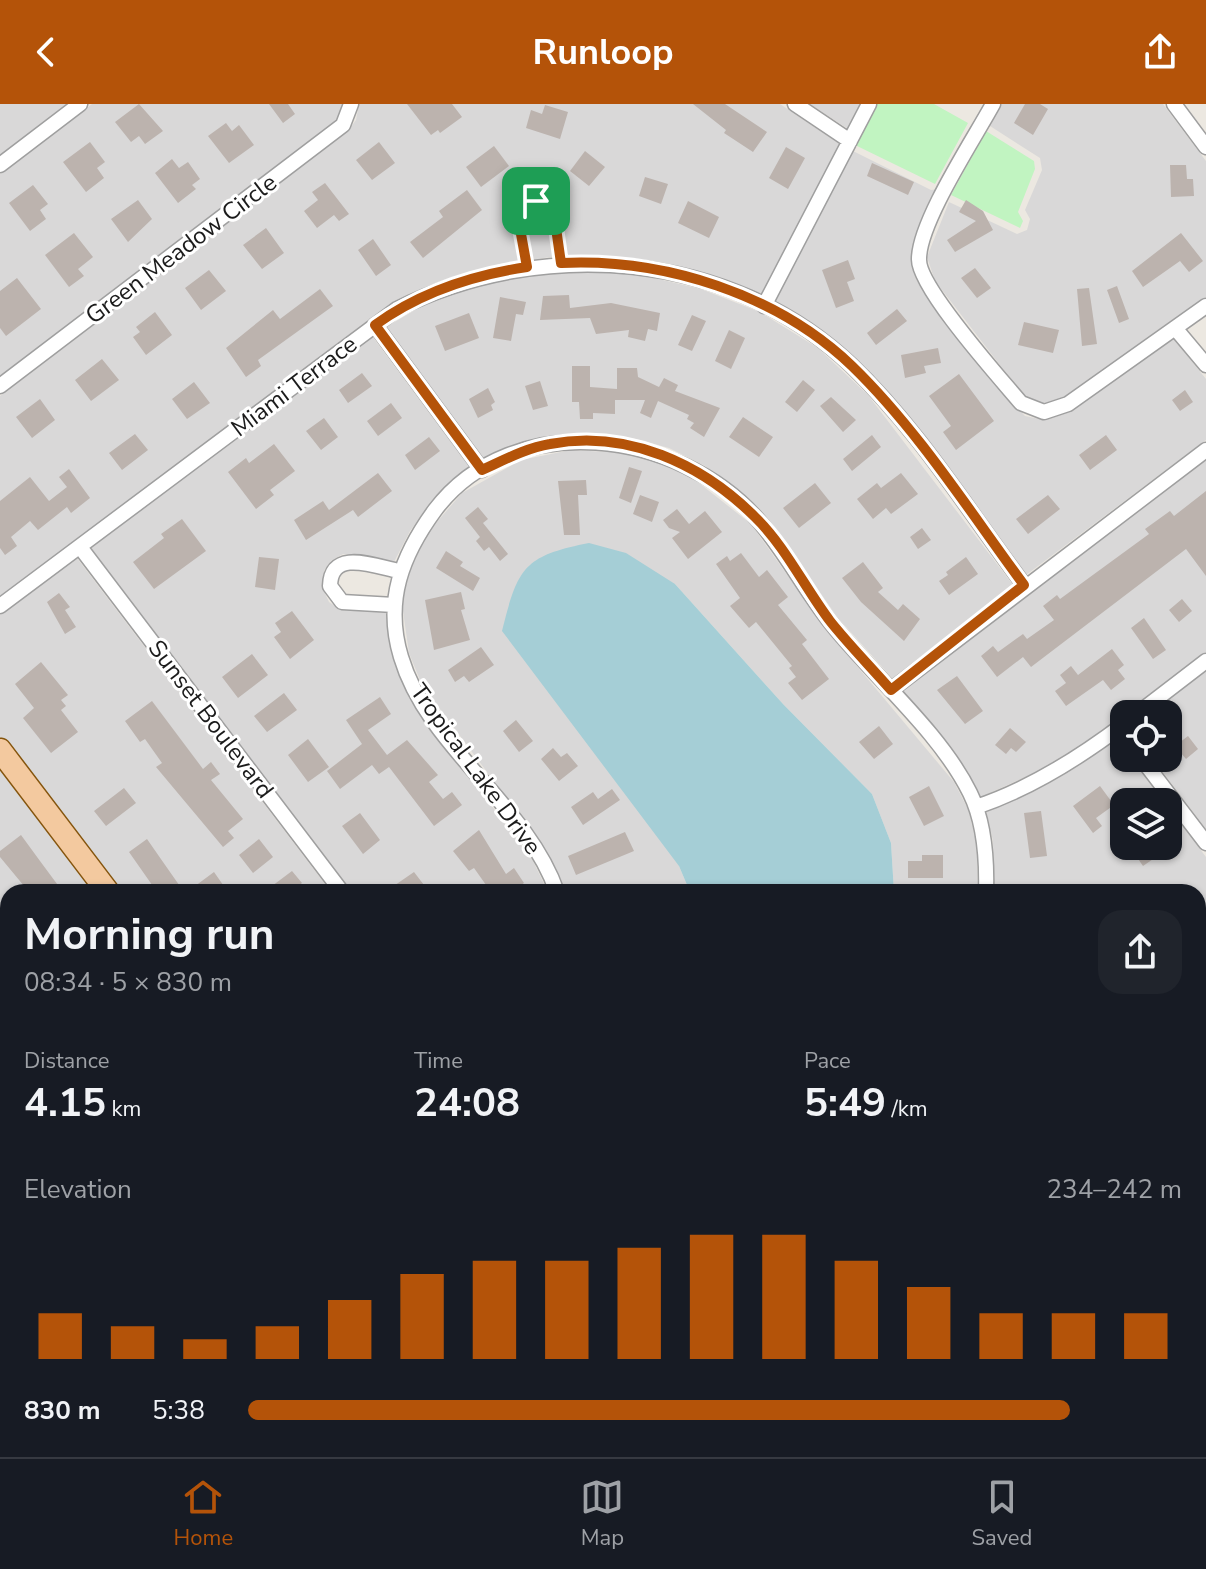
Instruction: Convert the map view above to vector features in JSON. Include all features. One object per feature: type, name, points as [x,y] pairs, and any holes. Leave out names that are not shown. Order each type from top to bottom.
[{"type":"main road","points":[[0,750],[102,884]]},
{"type":"street","points":[[0,165],[80,104]]},
{"type":"street","name":"Green Meadow Circle","points":[[0,386],[343,125],[351,104]]},
{"type":"street","points":[[795,104],[850,141]]},
{"type":"street","points":[[764,306],[869,104]]},
{"type":"street","points":[[993,104],[929,223],[919,258],[928,285],[997,374],[1030,409],[1056,410],[1206,306]]},
{"type":"street","points":[[1174,104],[1206,147]]},
{"type":"street","name":"Miami Terrace","points":[[0,606],[375,325],[430,293],[500,271],[561,263],[664,270],[764,306],[823,341],[874,390],[1024,585]]},
{"type":"street","points":[[375,325],[482,470]]},
{"type":"street","points":[[1175,328],[1206,365]]},
{"type":"street","name":"Tropical Lake Drive","points":[[553,884],[540,856],[415,689],[401,656],[394,605],[399,571],[417,535],[440,504],[482,470],[519,453],[572,442],[631,445],[665,455],[699,472],[757,519],[831,623],[891,690],[961,777],[976,807],[985,842],[986,884]]},
{"type":"street","points":[[891,690],[1024,585],[1206,450]]},
{"type":"street","name":"Sunset Boulevard","points":[[80,547],[336,884]]},
{"type":"street","points":[[394,605],[342,602],[334,596],[330,574],[337,565],[346,561],[399,571]]},
{"type":"street","points":[[1155,700],[1206,661]]},
{"type":"street","points":[[976,807],[1045,777],[1110,736]]},
{"type":"street","points":[[1152,772],[1206,843]]},
{"type":"lane","points":[[527,267],[519,223],[523,208],[536,201],[547,204],[554,214],[561,263]]},
{"type":"shaded area","points":[[0,104],[68,104],[0,156]]},
{"type":"shaded area","points":[[92,104],[343,104],[344,108],[338,120],[0,377],[0,174]]},
{"type":"shaded area","points":[[359,104],[780,104],[840,144],[761,296],[667,263],[565,255],[500,264],[428,286],[392,304],[0,596],[0,396],[348,131],[356,120]]},
{"type":"shaded area","points":[[810,104],[861,104],[848,129]]},
{"type":"shaded area","points":[[1001,104],[1163,104],[1206,161],[1206,297],[1064,398],[1045,404],[1027,397],[1003,369],[935,281],[927,257],[949,202],[1017,234],[1027,230],[1030,219],[1025,210],[1042,170],[1040,158],[990,126]]},
{"type":"shaded area","points":[[853,151],[931,190],[939,189],[916,237],[911,260],[916,279],[990,379],[1025,416],[1044,420],[1071,411],[1173,338],[1206,379],[1206,440],[1026,575],[880,384],[829,336],[775,302]]},
{"type":"shaded area","points":[[564,271],[633,273],[701,289],[760,312],[818,348],[868,395],[1013,585],[893,679],[838,618],[763,513],[705,466],[669,448],[632,438],[573,434],[518,445],[485,461],[386,327],[432,300],[501,279]]},
{"type":"shaded area","points":[[372,336],[471,469],[433,500],[410,531],[394,562],[343,554],[331,561],[324,571],[322,587],[329,602],[341,610],[386,612],[393,658],[408,694],[533,861],[544,884],[346,884],[91,548]]},
{"type":"shaded area","points":[[571,450],[628,453],[661,462],[694,479],[751,524],[825,628],[954,782],[968,809],[977,844],[978,884],[894,884],[891,843],[872,794],[783,704],[675,584],[679,866],[687,884],[561,884],[546,851],[422,685],[409,653],[402,604],[409,565],[423,538],[462,493],[521,460]]},
{"type":"shaded area","points":[[1206,459],[1206,652],[1143,700],[1110,700],[1110,726],[1090,741],[1041,770],[981,797],[968,772],[902,690]]},
{"type":"shaded area","points":[[77,558],[325,884],[112,884],[0,737],[0,615]]},
{"type":"shaded area","points":[[1206,671],[1206,829],[1182,797],[1182,788],[1175,788],[1163,772],[1182,772],[1182,700],[1168,700]]},
{"type":"shaded area","points":[[1110,743],[1110,772],[1142,772],[1154,788],[1110,788],[1110,860],[1182,860],[1182,825],[1206,857],[1206,884],[994,884],[993,841],[986,811],[1048,783]]},
{"type":"shaded area","points":[[0,764],[91,884],[0,884]]},
{"type":"green space","points":[[877,104],[934,104],[968,123],[935,184],[855,145]]},
{"type":"green space","points":[[986,131],[1034,161],[1035,169],[1018,212],[1023,221],[1020,228],[951,195]]},
{"type":"water","points":[[589,543],[626,553],[675,584],[783,704],[872,794],[891,843],[894,884],[687,884],[679,866],[502,631],[513,592],[527,568],[550,553]]},
{"type":"building","points":[[139,104],[163,131],[145,144],[139,136],[131,142],[115,122]]},
{"type":"building","points":[[269,104],[288,104],[295,114],[283,123]]},
{"type":"building","points":[[407,104],[452,104],[462,117],[440,133],[438,130],[431,135]]},
{"type":"building","points":[[693,104],[725,104],[767,132],[753,152],[724,133],[726,130]]},
{"type":"building","points":[[1025,104],[1040,104],[1048,109],[1033,135],[1014,123]]},
{"type":"building","points":[[545,105],[568,112],[560,139],[526,128],[531,110],[542,114]]},
{"type":"building","points":[[226,123],[232,131],[239,125],[254,145],[229,163],[208,136]]},
{"type":"building","points":[[90,142],[105,162],[97,168],[104,178],[86,192],[63,162]]},
{"type":"building","points":[[379,142],[395,163],[372,180],[356,160]]},
{"type":"building","points":[[494,146],[509,166],[481,187],[466,167]]},
{"type":"building","points":[[786,147],[805,158],[788,189],[769,178]]},
{"type":"building","points":[[585,151],[605,167],[589,186],[570,171]]},
{"type":"building","points":[[172,159],[179,168],[188,162],[200,179],[192,185],[196,189],[178,203],[155,173]]},
{"type":"building","points":[[872,163],[914,182],[908,195],[867,176]]},
{"type":"building","points":[[1170,165],[1186,165],[1187,179],[1193,179],[1194,196],[1171,197]]},
{"type":"building","points":[[645,177],[668,184],[661,204],[639,196]]},
{"type":"building","points":[[325,183],[349,214],[339,221],[334,215],[317,228],[304,211],[318,200],[312,192]]},
{"type":"building","points":[[33,185],[48,204],[40,210],[46,219],[30,231],[9,203]]},
{"type":"building","points":[[467,190],[482,210],[423,258],[410,242],[443,217],[439,211]]},
{"type":"building","points":[[138,200],[152,219],[128,242],[111,219]]},
{"type":"building","points":[[966,200],[983,211],[993,230],[955,252],[947,240],[976,221],[959,212]]},
{"type":"building","points":[[688,201],[719,217],[709,238],[678,223]]},
{"type":"building","points":[[266,228],[284,253],[262,269],[243,245]]},
{"type":"building","points":[[74,233],[93,257],[78,269],[84,276],[69,287],[45,255]]},
{"type":"building","points":[[1181,233],[1203,261],[1189,272],[1180,261],[1143,287],[1132,271]]},
{"type":"building","points":[[373,239],[391,265],[376,276],[358,250]]},
{"type":"building","points":[[848,260],[855,279],[847,282],[854,301],[836,308],[822,270]]},
{"type":"building","points":[[975,268],[991,288],[977,298],[961,278]]},
{"type":"building","points":[[209,270],[226,291],[201,310],[185,288]]},
{"type":"building","points":[[17,278],[41,309],[6,336],[0,328],[0,291]]},
{"type":"building","points":[[1117,286],[1129,319],[1119,323],[1107,290]]},
{"type":"building","points":[[1089,288],[1097,344],[1082,346],[1077,289]]},
{"type":"building","points":[[320,289],[333,306],[258,360],[261,366],[246,377],[226,348],[273,310],[280,319]]},
{"type":"building","points":[[569,295],[570,308],[611,303],[660,313],[657,331],[648,329],[645,341],[628,337],[629,330],[596,334],[590,318],[540,320],[543,296]]},
{"type":"building","points":[[500,297],[526,302],[523,315],[516,314],[511,341],[493,338]]},
{"type":"building","points":[[897,309],[907,321],[876,345],[867,333]]},
{"type":"building","points":[[155,312],[172,335],[146,355],[133,337],[140,332],[136,327]]},
{"type":"building","points":[[469,313],[479,338],[445,351],[435,326]]},
{"type":"building","points":[[692,315],[706,321],[692,351],[678,345]]},
{"type":"building","points":[[1024,322],[1059,330],[1053,353],[1018,345]]},
{"type":"building","points":[[729,330],[745,338],[731,369],[715,361]]},
{"type":"building","points":[[938,348],[941,363],[924,366],[926,373],[905,378],[901,355]]},
{"type":"building","points":[[102,359],[119,380],[91,401],[75,380]]},
{"type":"building","points":[[572,366],[590,366],[590,387],[617,389],[617,368],[637,368],[638,377],[659,387],[664,378],[678,385],[675,391],[720,408],[704,437],[690,428],[694,423],[687,419],[689,415],[658,401],[651,418],[640,413],[645,400],[615,400],[615,414],[593,413],[593,419],[580,419],[579,402],[572,402]]},
{"type":"building","points":[[362,373],[372,386],[348,403],[339,390]]},
{"type":"building","points":[[959,374],[994,421],[956,450],[943,432],[951,426],[929,396]]},
{"type":"building","points":[[803,380],[815,390],[797,412],[785,402]]},
{"type":"building","points":[[540,381],[548,406],[533,410],[525,386]]},
{"type":"building","points":[[194,382],[210,403],[187,419],[172,399]]},
{"type":"building","points":[[488,388],[495,402],[491,405],[493,410],[478,418],[469,399]]},
{"type":"building","points":[[1185,390],[1193,402],[1180,411],[1172,400]]},
{"type":"building","points":[[831,397],[856,420],[843,432],[820,406]]},
{"type":"building","points":[[40,399],[55,420],[32,438],[16,417]]},
{"type":"building","points":[[391,403],[402,418],[378,436],[367,421]]},
{"type":"building","points":[[743,417],[773,437],[759,457],[729,437]]},
{"type":"building","points":[[324,418],[338,437],[321,450],[306,431]]},
{"type":"building","points":[[135,434],[148,450],[122,470],[109,453]]},
{"type":"building","points":[[872,435],[881,447],[852,471],[843,459]]},
{"type":"building","points":[[1106,435],[1117,450],[1090,470],[1079,455]]},
{"type":"building","points":[[429,437],[440,451],[415,470],[405,455]]},
{"type":"building","points":[[274,444],[295,471],[270,490],[274,495],[256,509],[228,472],[246,458],[249,463]]},
{"type":"building","points":[[629,467],[642,471],[631,503],[619,498]]},
{"type":"building","points":[[69,469],[90,498],[71,513],[67,507],[38,530],[30,521],[11,537],[17,546],[5,555],[0,548],[0,501],[30,477],[49,501],[67,487],[59,477]]},
{"type":"building","points":[[378,473],[392,491],[358,517],[353,510],[306,540],[294,520],[323,501],[329,510]]},
{"type":"building","points":[[901,473],[918,494],[891,514],[886,508],[873,519],[857,499],[877,483],[881,488]]},
{"type":"building","points":[[586,480],[587,495],[578,495],[580,535],[564,535],[558,481]]},
{"type":"building","points":[[815,483],[831,503],[799,528],[783,508]]},
{"type":"building","points":[[1206,491],[1206,576],[1186,549],[1031,667],[1023,657],[997,677],[981,656],[993,646],[998,652],[1023,634],[1027,639],[1054,620],[1043,606],[1057,595],[1060,599],[1149,534],[1145,529],[1170,511],[1174,516]]},
{"type":"building","points":[[640,495],[659,502],[652,522],[633,514]]},
{"type":"building","points":[[1048,495],[1060,509],[1028,534],[1016,519]]},
{"type":"building","points":[[478,507],[488,519],[483,523],[508,554],[500,561],[489,547],[484,551],[476,541],[480,537],[465,518]]},
{"type":"building","points":[[677,509],[689,524],[705,511],[722,532],[688,559],[672,538],[680,532],[669,528],[663,520]]},
{"type":"building","points":[[182,519],[206,551],[154,589],[133,562],[164,538],[161,534]]},
{"type":"building","points":[[922,528],[931,540],[918,549],[910,537]]},
{"type":"building","points":[[446,551],[463,562],[460,566],[480,578],[473,591],[436,568]]},
{"type":"building","points":[[741,553],[759,577],[767,570],[788,597],[778,605],[807,640],[802,644],[829,679],[802,700],[788,683],[796,677],[789,668],[792,666],[756,622],[749,628],[730,606],[740,598],[716,564],[727,556],[730,561]]},
{"type":"building","points":[[259,557],[279,559],[275,590],[255,587]]},
{"type":"building","points":[[966,557],[978,574],[949,595],[939,581]]},
{"type":"building","points":[[863,562],[883,588],[878,592],[898,610],[903,604],[920,619],[904,641],[861,602],[842,578]]},
{"type":"building","points":[[461,592],[465,609],[461,610],[470,640],[434,650],[425,600]]},
{"type":"building","points":[[59,593],[70,607],[65,610],[76,627],[65,634],[47,602]]},
{"type":"building","points":[[1182,599],[1192,611],[1179,622],[1169,610]]},
{"type":"building","points":[[292,611],[314,640],[290,659],[274,637],[281,632],[275,623]]},
{"type":"building","points":[[1144,618],[1166,650],[1153,659],[1131,628]]},
{"type":"building","points":[[481,647],[494,665],[469,682],[464,676],[455,682],[448,670]]},
{"type":"building","points":[[1112,649],[1124,665],[1118,670],[1125,679],[1111,690],[1103,680],[1066,706],[1055,691],[1066,683],[1060,675],[1071,666],[1078,675]]},
{"type":"building","points":[[252,654],[268,675],[238,698],[222,677]]},
{"type":"building","points":[[41,662],[68,695],[61,700],[66,706],[61,710],[78,732],[51,753],[23,718],[34,708],[15,684]]},
{"type":"building","points":[[957,676],[983,711],[965,724],[937,690]]},
{"type":"building","points":[[284,693],[297,710],[267,732],[254,716]]},
{"type":"building","points":[[380,697],[391,714],[368,730],[387,755],[407,740],[438,775],[429,782],[443,799],[452,792],[462,805],[434,826],[389,767],[379,774],[372,765],[340,789],[327,771],[362,744],[346,720]]},
{"type":"building","points":[[152,701],[203,769],[211,762],[220,774],[211,780],[243,819],[228,831],[234,838],[223,847],[156,767],[162,763],[145,739],[140,742],[125,721]]},
{"type":"building","points":[[516,720],[533,741],[519,752],[503,731]]},
{"type":"building","points":[[879,726],[893,744],[874,759],[859,742]]},
{"type":"building","points":[[1010,728],[1026,742],[1016,752],[1011,748],[1006,754],[995,745]]},
{"type":"building","points":[[1188,736],[1198,749],[1186,759],[1182,754],[1182,741]]},
{"type":"building","points":[[308,739],[329,767],[308,782],[288,755]]},
{"type":"building","points":[[553,748],[561,757],[567,753],[578,766],[559,781],[541,759]]},
{"type":"building","points":[[929,786],[944,816],[924,826],[909,797]]},
{"type":"building","points":[[1100,786],[1110,800],[1110,808],[1096,818],[1102,826],[1093,833],[1073,806]]},
{"type":"building","points":[[124,788],[136,803],[106,826],[94,811]]},
{"type":"building","points":[[612,789],[620,800],[583,825],[571,807],[593,792],[598,799]]},
{"type":"building","points":[[1041,811],[1047,856],[1030,858],[1024,813]]},
{"type":"building","points":[[360,813],[380,840],[363,854],[342,826]]},
{"type":"building","points":[[479,830],[506,874],[514,868],[524,883],[485,884],[474,868],[469,871],[453,851]]},
{"type":"building","points":[[625,832],[634,851],[576,875],[568,856]]},
{"type":"building","points":[[21,835],[57,884],[22,884],[0,857],[0,851]]},
{"type":"building","points":[[147,839],[178,884],[151,884],[129,852]]},
{"type":"building","points":[[259,839],[273,857],[253,873],[239,855]]},
{"type":"building","points":[[922,855],[943,855],[943,878],[908,878],[908,861],[922,861]]},
{"type":"building","points":[[292,871],[302,883],[301,884],[275,884]]},
{"type":"building","points":[[214,872],[222,884],[198,884]]},
{"type":"building","points":[[414,872],[423,884],[397,884]]},
{"type":"route","points":[[536,201],[547,204],[554,214],[561,263],[664,270],[764,306],[823,341],[874,390],[928,456],[1024,585],[891,690],[831,623],[757,519],[699,472],[665,455],[631,445],[572,442],[550,443],[482,470],[375,325],[397,309],[430,293],[500,271],[527,267],[519,223],[523,208],[536,201]]}]
